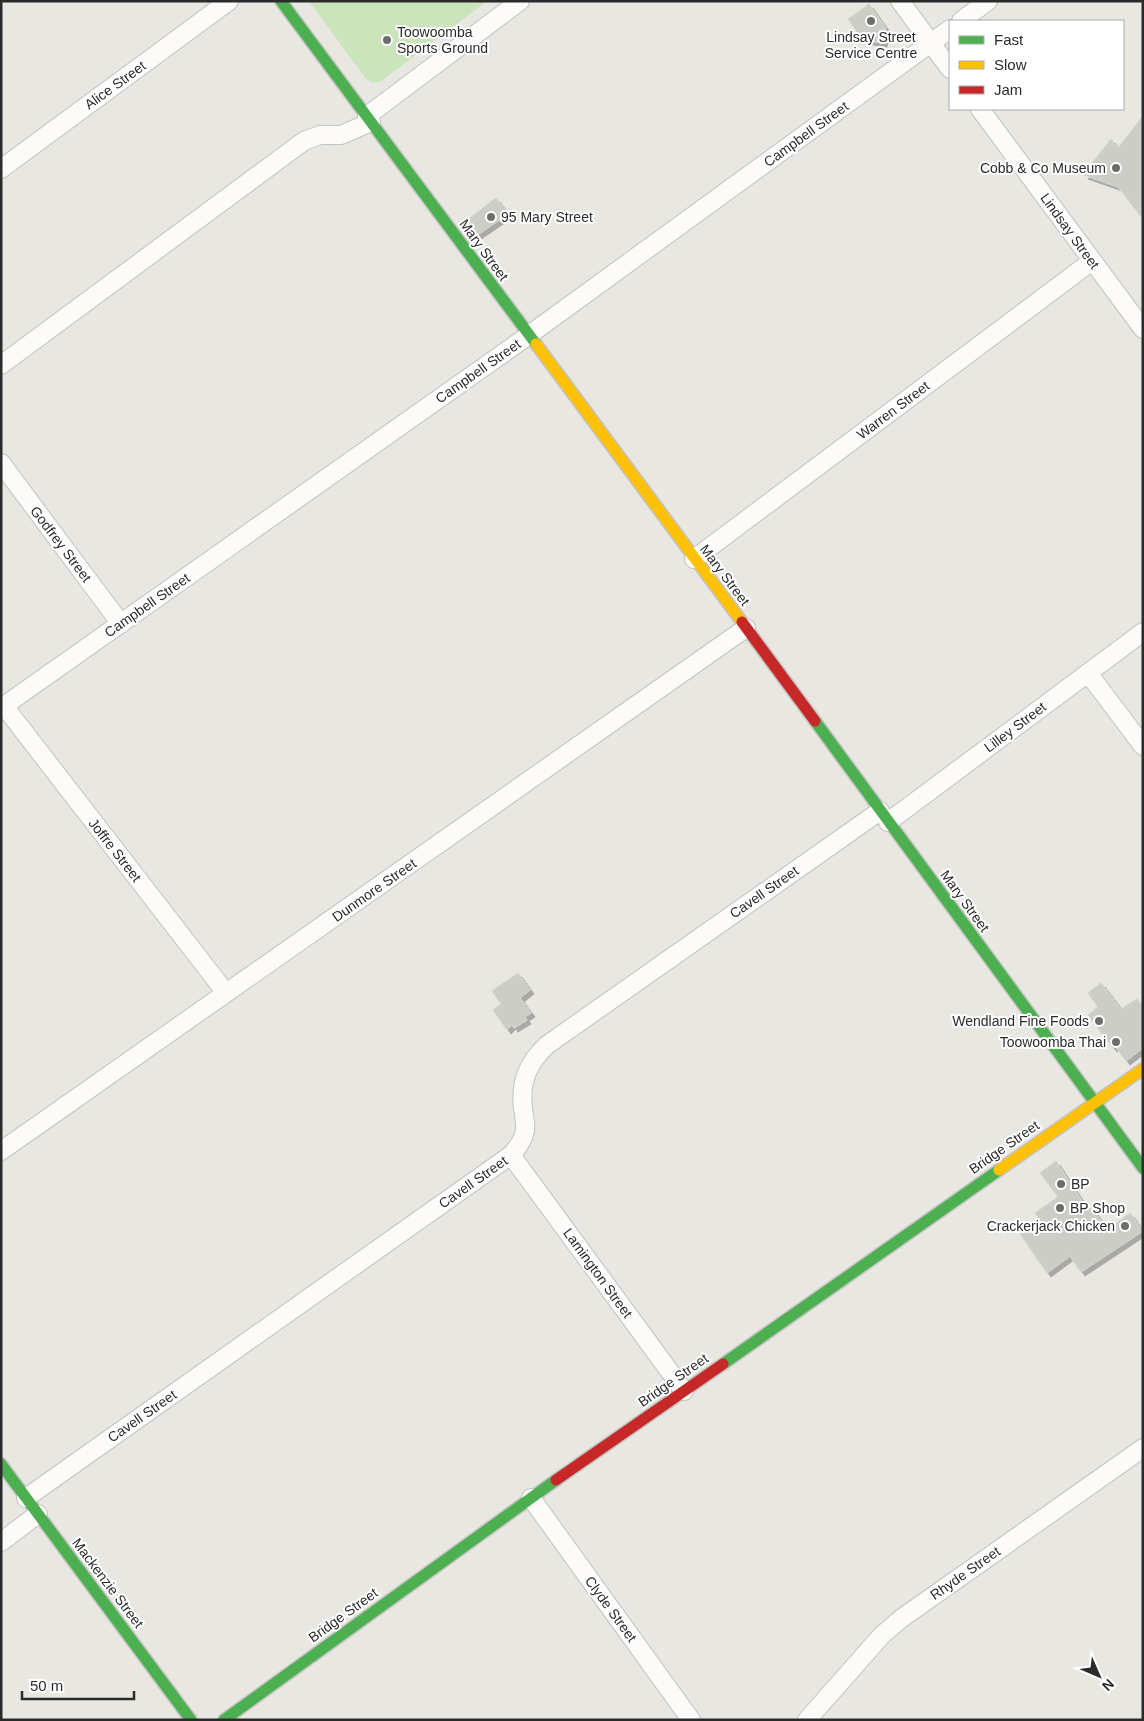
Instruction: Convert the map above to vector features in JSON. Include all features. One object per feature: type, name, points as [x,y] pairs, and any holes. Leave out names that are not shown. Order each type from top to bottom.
[{"type":"street","name":"Alice Street","points":[[1,169],[229,1]]},
{"type":"street","name":"Mary Street","points":[[281,1],[746,628],[1143,1168]]},
{"type":"street","points":[[1,365],[304,141],[320,135],[341,135],[369,119],[520,1]]},
{"type":"street","points":[[900,1],[949,68]]},
{"type":"street","points":[[961,20],[988,1]]},
{"type":"street","name":"Campbell Street","points":[[2,707],[529,336],[949,30]]},
{"type":"street","name":"Lindsay Street","points":[[981,110],[1143,330]]},
{"type":"street","name":"Warren Street","points":[[694,559],[1092,261]]},
{"type":"street","name":"Godfrey Street","points":[[1,463],[121,624]]},
{"type":"street","name":"Dunmore Street","points":[[1,1151],[746,628]]},
{"type":"street","name":"Lilley Street","points":[[884,816],[1088,673],[1143,632]]},
{"type":"street","points":[[1088,673],[1143,746]]},
{"type":"street","name":"Joffre Street","points":[[2,707],[226,993]]},
{"type":"street","name":"Cavell Street","points":[[26,1498],[511,1155],[521,1143],[525,1130],[524,1084],[526,1071],[534,1057],[547,1045],[884,816]]},
{"type":"street","name":"Bridge Street","points":[[224,1720],[531,1498],[1094,1102],[1143,1070]]},
{"type":"street","name":"Lamington Street","points":[[511,1155],[684,1391]]},
{"type":"street","name":"Rhyde Street","points":[[807,1720],[882,1636],[902,1618],[1143,1448]]},
{"type":"street","name":"Mackenzie Street","points":[[1,1464],[196,1719]]},
{"type":"street","name":"Clyde Street","points":[[531,1498],[691,1720]]},
{"type":"street","points":[[1,1542],[38,1514]]},
{"type":"green space","name":"Toowoomba Sports Ground","points":[[309,1],[487,1],[380,82],[373,83],[366,79]]},
{"type":"building","points":[[869,4],[886,28],[883,43],[863,40],[848,19]]},
{"type":"building","name":"Cobb & Co Museum","points":[[1143,116],[1143,219],[1118,187],[1084,175],[1091,170],[1089,167],[1111,139],[1118,148]]},
{"type":"building","points":[[496,198],[508,214],[476,236],[465,222]]},
{"type":"building","points":[[518,973],[530,990],[520,998],[531,1013],[525,1017],[527,1020],[514,1028],[512,1025],[507,1030],[493,1010],[501,1004],[492,991]]},
{"type":"building","points":[[1101,983],[1121,1009],[1137,999],[1143,1008],[1143,1048],[1126,1061],[1115,1046],[1113,1048],[1088,1015],[1098,1007],[1088,993]]},
{"type":"building","points":[[1056,1161],[1088,1210],[1092,1208],[1107,1230],[1130,1213],[1143,1231],[1081,1272],[1070,1256],[1047,1273],[1020,1234],[1040,1220],[1035,1213],[1058,1197],[1040,1173]]},
{"type":"traffic: fast","points":[[281,1],[536,344]]},
{"type":"traffic: fast","points":[[815,721],[1143,1168]]},
{"type":"traffic: fast","points":[[723,1364],[999,1170]]},
{"type":"traffic: fast","points":[[1,1464],[191,1720]]},
{"type":"traffic: fast","points":[[224,1720],[556,1480]]},
{"type":"traffic: slow","points":[[536,344],[742,622]]},
{"type":"traffic: slow","points":[[999,1170],[1143,1069]]},
{"type":"traffic: jam","points":[[742,622],[815,721]]},
{"type":"traffic: jam","points":[[556,1480],[723,1364]]},
{"type":"place","name":"Lindsay Street Service Centre","points":[[871,21]]},
{"type":"place","name":"Toowoomba Sports Ground","points":[[387,40]]},
{"type":"place","name":"Cobb & Co Museum","points":[[1116,168]]},
{"type":"place","name":"95 Mary Street","points":[[491,217]]},
{"type":"place","name":"Wendland Fine Foods","points":[[1099,1021]]},
{"type":"place","name":"Toowoomba Thai","points":[[1116,1042]]},
{"type":"place","name":"BP","points":[[1061,1184]]},
{"type":"place","name":"BP Shop","points":[[1060,1208]]},
{"type":"place","name":"Crackerjack Chicken","points":[[1125,1226]]}]
